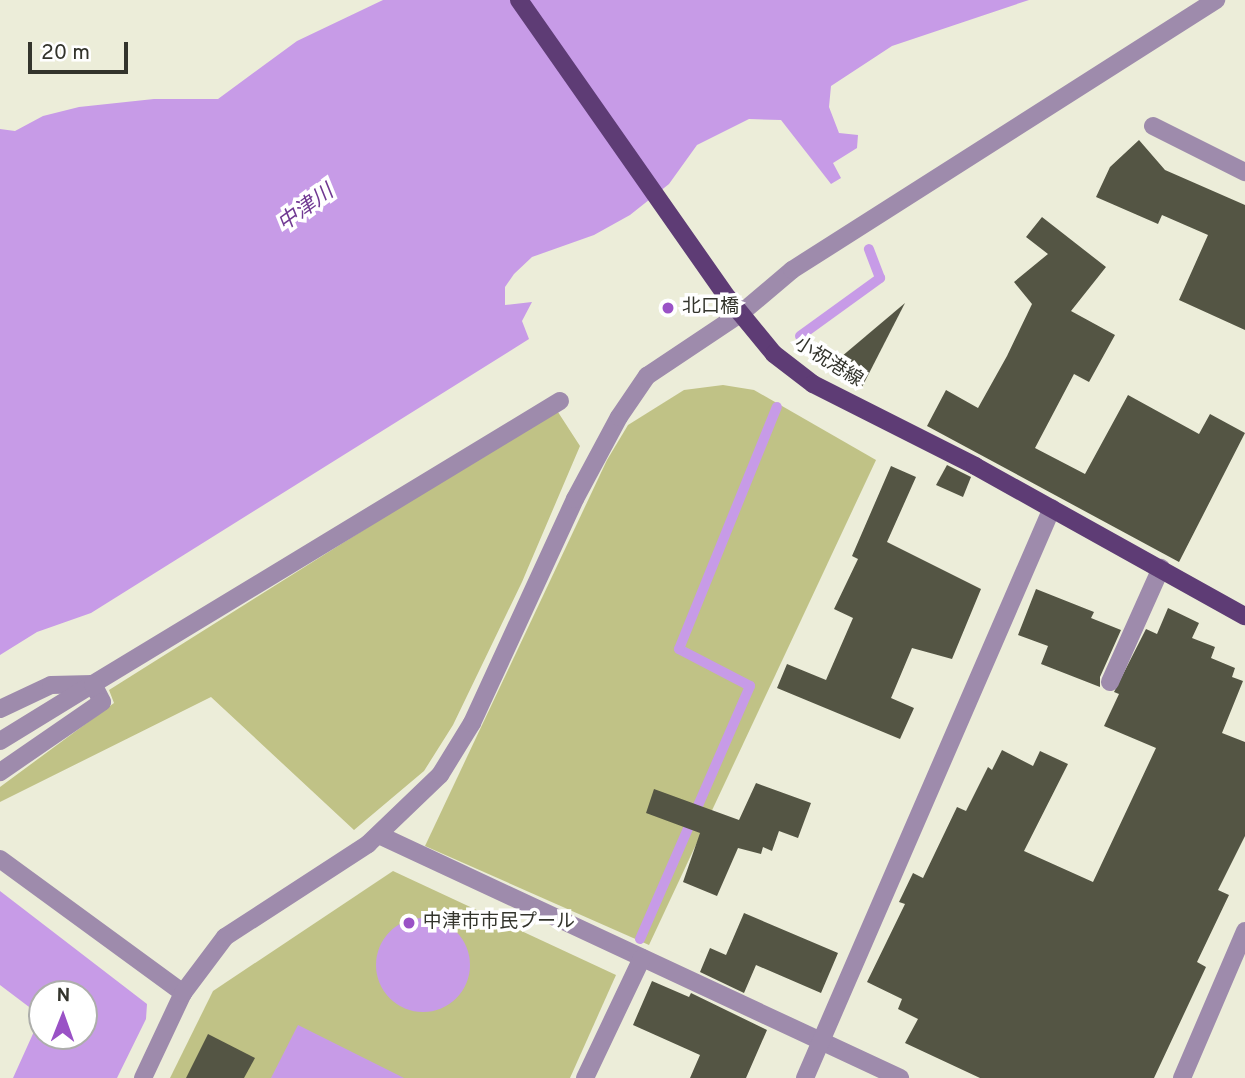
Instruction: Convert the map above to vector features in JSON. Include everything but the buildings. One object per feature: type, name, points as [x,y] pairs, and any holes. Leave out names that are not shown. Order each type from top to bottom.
[{"type":"main road","name":"小祝港線","points":[[519,0],[728,298],[774,354],[813,384],[1052,508],[1245,616]]},
{"type":"street","points":[[143,1078],[183,993],[225,937],[379,835],[440,775],[472,723],[576,499],[635,390],[662,364],[740,314],[792,270],[1216,0]]},
{"type":"street","points":[[1153,126],[1245,172]]},
{"type":"street","points":[[0,741],[560,401]]},
{"type":"street","points":[[804,1078],[1052,508]]},
{"type":"street","points":[[1110,682],[1161,568]]},
{"type":"street","points":[[0,709],[51,685],[93,684]]},
{"type":"street","points":[[0,772],[102,702],[93,684]]},
{"type":"street","points":[[379,835],[819,1043],[900,1078]]},
{"type":"street","points":[[0,859],[183,993]]},
{"type":"street","points":[[1182,1078],[1245,931]]},
{"type":"street","points":[[585,1078],[642,958]]},
{"type":"green space","points":[[723,385],[754,390],[876,460],[649,945],[425,846],[607,460],[628,425],[684,390]]},
{"type":"green space","points":[[556,409],[580,446],[522,582],[453,725],[424,771],[354,830],[211,697],[0,802],[0,787],[114,703],[109,690]]},
{"type":"green space","name":"中津市市民プール","points":[[393,871],[616,975],[570,1078],[170,1078],[213,991]]},
{"type":"water","name":"中津川","points":[[383,0],[1029,0],[892,46],[831,86],[829,107],[839,133],[858,135],[857,148],[833,163],[841,178],[831,184],[781,120],[749,119],[697,145],[669,184],[630,215],[594,235],[532,257],[514,274],[505,287],[505,305],[532,302],[522,321],[529,339],[91,613],[37,632],[0,655],[0,129],[15,131],[43,116],[79,107],[154,99],[218,99],[297,41]]},
{"type":"water","points":[[0,891],[147,1004],[146,1019],[117,1078],[13,1078],[28,1045],[28,1050],[98,1050],[98,980],[28,980],[28,1006],[0,985]]},
{"type":"water","points":[[423,918],[441,921],[456,932],[467,947],[470,965],[467,983],[456,998],[441,1009],[423,1012],[405,1009],[390,998],[379,983],[376,965],[379,947],[390,932],[405,921]]},
{"type":"water","points":[[298,1025],[404,1078],[271,1078]]},
{"type":"waterway","points":[[800,336],[880,278],[869,249]]},
{"type":"waterway","points":[[640,939],[750,686],[679,649],[777,407]]},
{"type":"place","name":"北口橋","points":[[668,308]]},
{"type":"place","name":"中津市市民プール","points":[[409,923]]}]
